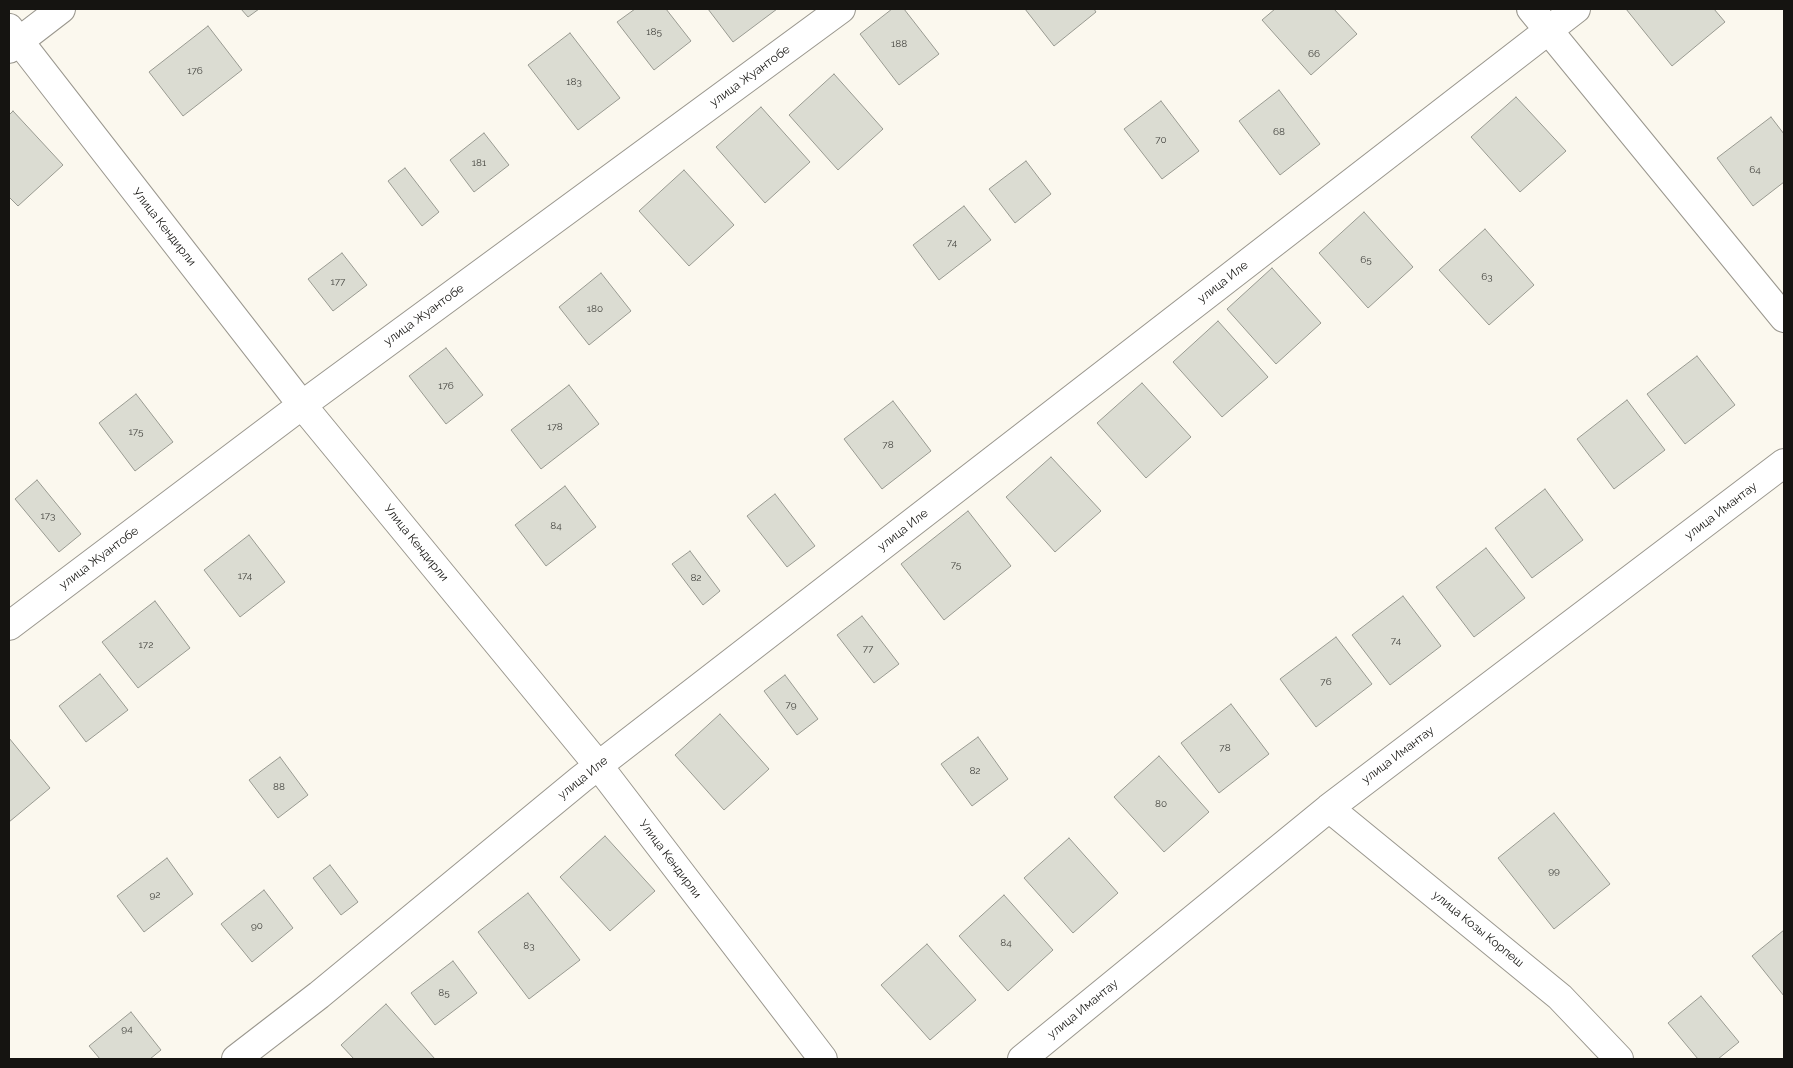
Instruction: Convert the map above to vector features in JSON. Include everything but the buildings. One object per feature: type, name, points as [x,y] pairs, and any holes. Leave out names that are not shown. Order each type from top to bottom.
[{"type":"street","points":[[12,39],[61,9]]},
{"type":"street","name":"улица Жуантобе","points":[[9,626],[302,405],[841,9]]},
{"type":"street","points":[[1531,9],[1784,318]]},
{"type":"street","name":"улица Иле","points":[[236,1059],[319,996],[598,765],[1576,9]]},
{"type":"street","name":"Улица Кендирли","points":[[12,39],[302,405],[598,765],[823,1059]]},
{"type":"street","name":"улица Имантау","points":[[1022,1059],[1329,808],[1784,463]]},
{"type":"street","name":"улица Козы Корпеш","points":[[1329,808],[1560,996],[1619,1059]]}]
